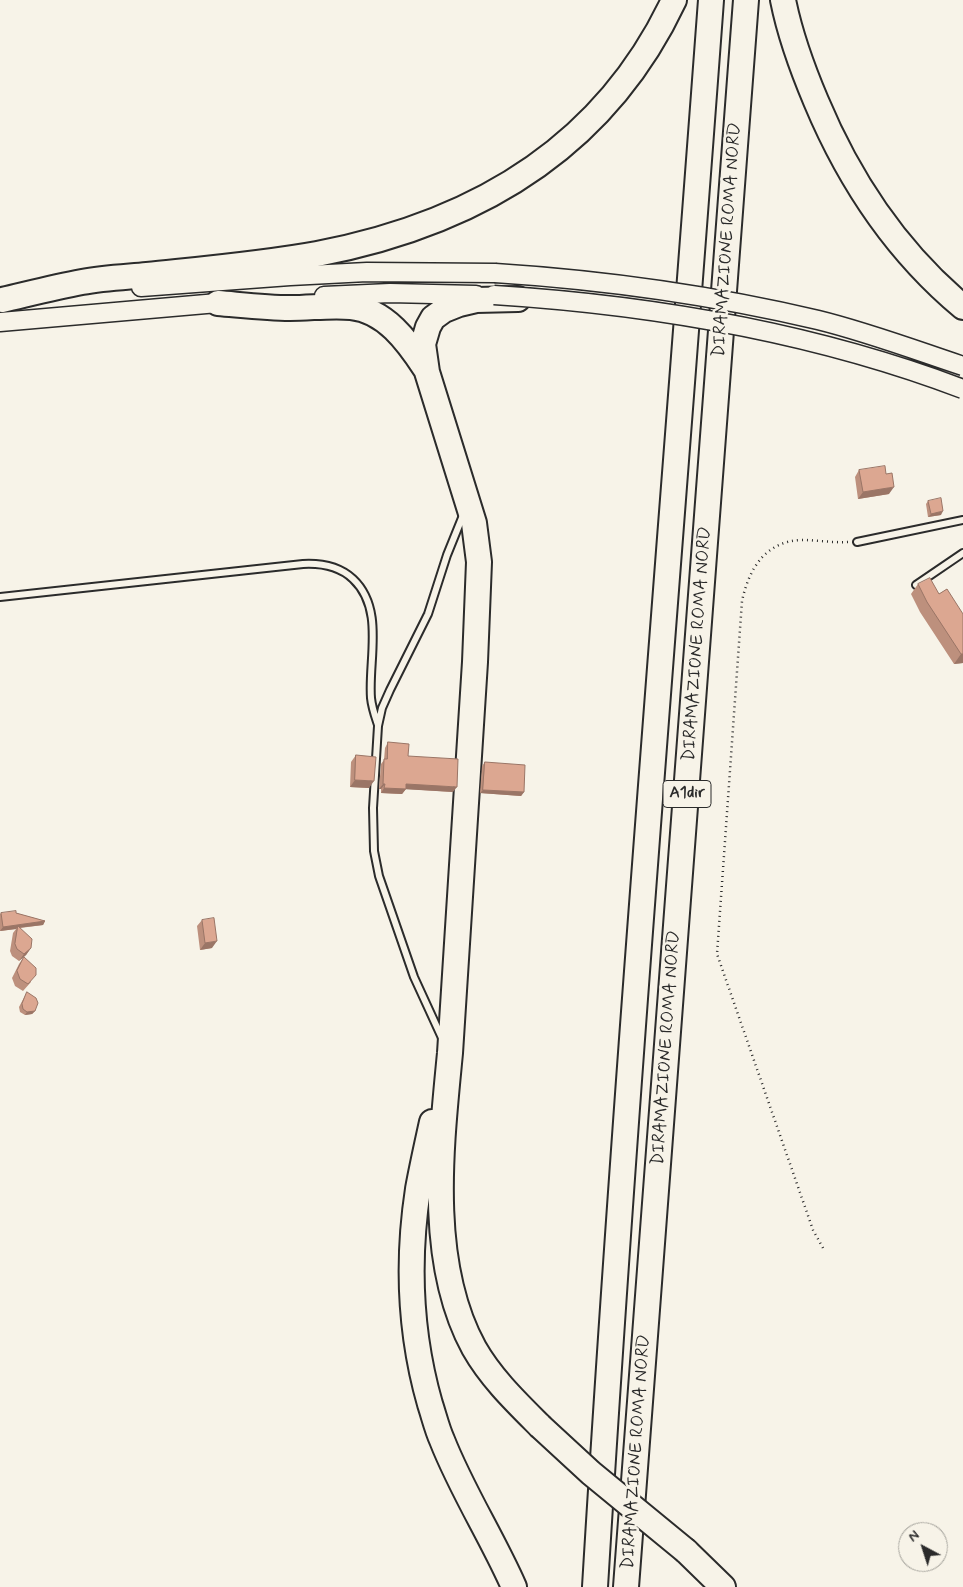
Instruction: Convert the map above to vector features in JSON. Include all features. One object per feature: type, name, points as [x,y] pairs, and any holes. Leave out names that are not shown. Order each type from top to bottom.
[{"type":"highway","points":[[1,307],[83,282],[317,254],[383,237],[455,213],[524,175],[552,155],[584,127],[611,98],[637,64],[674,0]]},
{"type":"highway","name":"DIRAMAZIONE ROMA NORD","points":[[595,1587],[633,1016],[676,474],[710,0]]},
{"type":"highway","name":"DIRAMAZIONE ROMA NORD","points":[[626,1587],[746,0]]},
{"type":"highway","points":[[783,0],[794,44],[809,84],[827,126],[850,170],[875,211],[896,240],[933,280],[963,307]]},
{"type":"highway","points":[[550,299],[476,300],[444,310],[433,318],[425,333],[423,347],[427,372],[468,504],[476,537],[479,568],[475,662],[450,1053],[444,1112],[440,1205],[446,1255],[464,1327],[482,1361],[506,1391],[540,1426],[591,1473],[686,1551],[723,1587]]},
{"type":"highway","points":[[218,303],[289,308],[343,306],[364,309],[377,315],[396,330],[413,349],[427,372]]},
{"type":"highway","points":[[450,1053],[433,1117],[417,1201],[412,1265],[413,1323],[422,1374],[440,1438],[459,1481],[514,1587]]},
{"type":"main road","points":[[1,307],[290,276],[390,271],[495,273],[552,277],[737,302],[819,321],[890,341],[963,366]]},
{"type":"main road","points":[[1,307],[218,303],[367,294],[494,295],[550,299],[733,324],[814,342],[884,362],[963,389]]},
{"type":"lane","points":[[450,1053],[414,977],[402,945],[376,865],[372,823],[378,726],[382,708],[428,614],[447,555],[468,504]]},
{"type":"lane","points":[[857,542],[963,520]]},
{"type":"lane","points":[[916,585],[963,553]]},
{"type":"lane","points":[[0,597],[303,564],[332,566],[341,570],[357,584],[367,599],[370,608],[372,645],[371,696],[372,708],[378,726]]},
{"type":"path","points":[[823,1248],[813,1230],[717,954],[742,601],[748,581],[759,560],[771,550],[784,543],[801,540],[857,542]]},
{"type":"building","points":[[885,466],[886,474],[892,473],[894,487],[863,492],[859,470]]},
{"type":"building","points":[[941,498],[943,511],[931,514],[928,501]]},
{"type":"building","points":[[930,578],[939,594],[947,589],[963,614],[963,654],[961,654],[927,602],[918,584]]},
{"type":"building","points":[[388,742],[409,744],[408,756],[458,759],[457,787],[406,784],[406,789],[384,788],[384,759],[387,759]]},
{"type":"building","points":[[356,755],[376,757],[374,781],[355,780]]},
{"type":"building","points":[[485,762],[525,765],[524,792],[483,790]]},
{"type":"building","points":[[16,911],[16,913],[45,921],[3,927],[1,913]]},
{"type":"building","points":[[214,918],[217,941],[205,943],[202,920]]},
{"type":"building","points":[[18,926],[32,939],[31,948],[24,954],[17,949],[15,944]]},
{"type":"building","points":[[24,957],[36,968],[36,975],[28,984],[20,979],[17,971]]},
{"type":"building","points":[[27,992],[36,998],[38,1003],[35,1011],[27,1012],[23,1009],[22,1004]]}]
